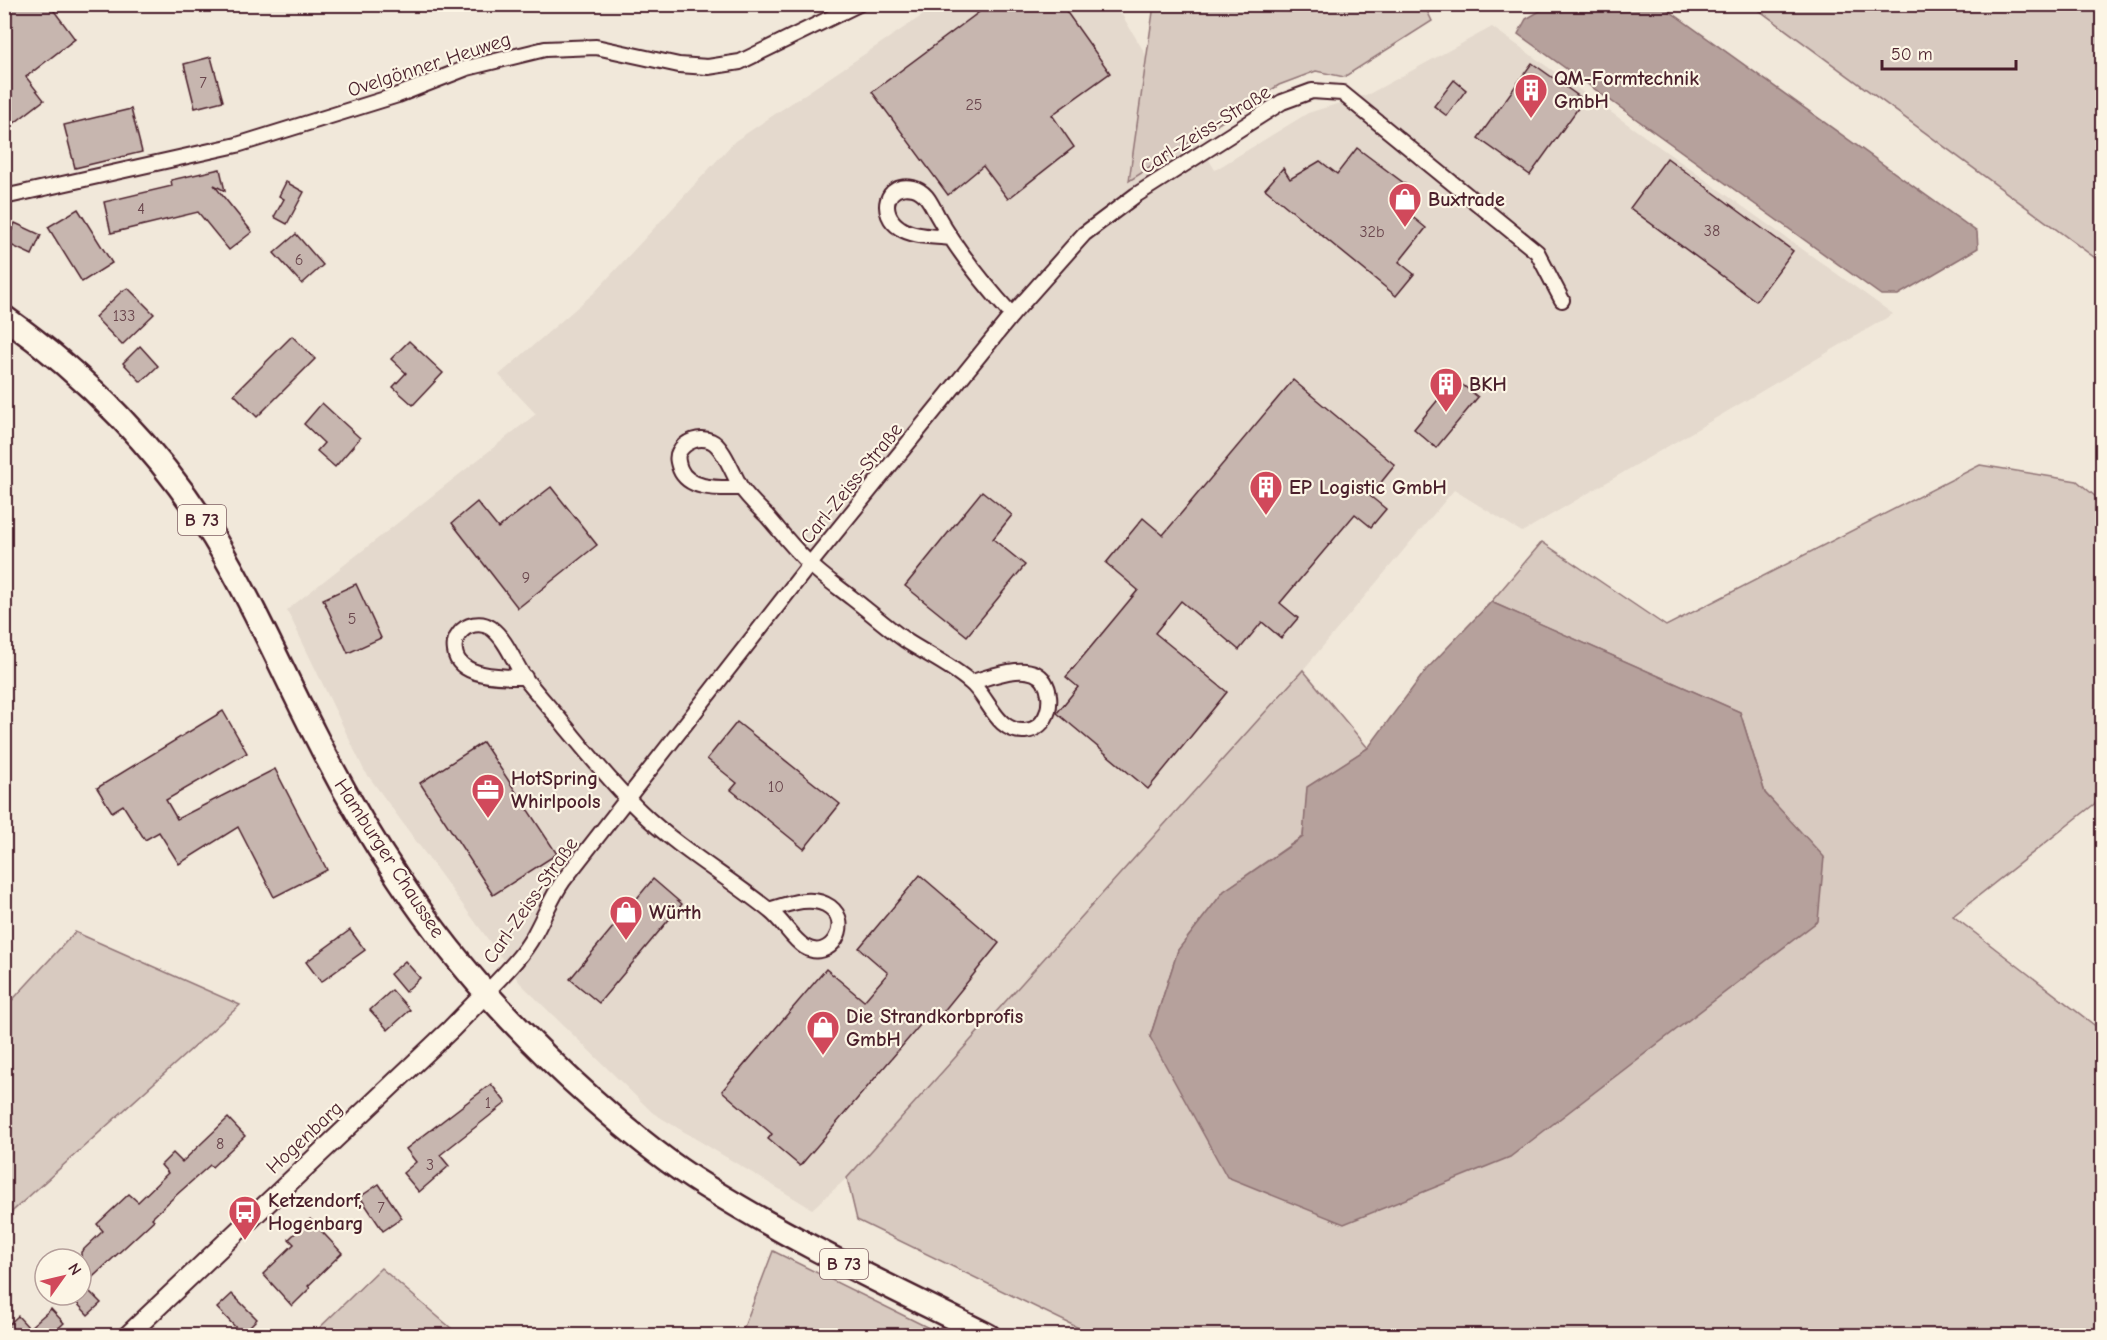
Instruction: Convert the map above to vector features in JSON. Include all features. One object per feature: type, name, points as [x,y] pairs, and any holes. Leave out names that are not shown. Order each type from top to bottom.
[{"type":"main road","name":"Hamburger Chaussee","points":[[4,317],[96,392],[184,494],[213,536],[237,579],[316,738],[375,842],[424,916],[485,994],[551,1061],[614,1118],[704,1186],[831,1257],[989,1335]]},
{"type":"street","name":"Ovelgönner Heuweg","points":[[4,197],[237,145],[398,95],[467,68],[544,49],[596,47],[688,66],[708,67],[740,62],[859,4]]},
{"type":"street","name":"Carl-Zeiss-Straße","points":[[485,994],[512,966],[529,942],[558,889],[810,564],[1012,315],[1084,234],[1136,195],[1282,102],[1312,91],[1342,93],[1537,252],[1562,300]]},
{"type":"street","points":[[950,238],[908,232],[899,228],[890,217],[886,207],[890,195],[895,189],[902,188],[911,187],[921,191],[927,197],[950,238],[1012,315]]},
{"type":"street","name":"Carl-Zeiss-Straße","points":[[741,488],[712,487],[690,480],[683,475],[677,462],[679,451],[696,439],[712,441],[719,448],[741,488],[810,564],[904,639],[972,682],[1002,723],[1014,730],[1027,731],[1044,719],[1051,702],[1043,680],[1032,672],[1006,672],[972,682]]},
{"type":"street","points":[[525,677],[507,677],[468,670],[459,664],[455,655],[454,645],[458,635],[471,625],[481,624],[491,628],[525,677],[628,800],[648,818],[769,910],[805,947],[814,950],[824,949],[834,943],[840,933],[840,921],[836,911],[827,904],[817,901],[800,901],[769,910]]},
{"type":"street","name":"Hogenbarg","points":[[127,1335],[451,1029],[485,994]]},
{"type":"shaded area","points":[[1552,4],[1661,5],[1977,232],[1978,248],[1898,295],[1881,295],[1518,34],[1526,19]]},
{"type":"shaded area","points":[[938,5],[1116,5],[1215,170],[1308,113],[1369,94],[1492,27],[1893,314],[1522,532],[1454,490],[1303,670],[847,1178],[812,1209],[653,1113],[520,983],[364,770],[287,610],[536,414],[499,375],[595,292],[735,141]]},
{"type":"shaded area","points":[[1154,5],[1424,5],[1432,21],[1344,77],[1316,71],[1279,85],[1129,181]]},
{"type":"shaded area","points":[[1752,5],[2102,5],[2102,263]]},
{"type":"shaded area","points":[[1980,465],[2077,481],[2102,502],[2102,798],[1953,916],[2102,1031],[2102,1335],[1093,1335],[857,1220],[847,1178],[1303,670],[1368,748],[1308,787],[1303,836],[1224,891],[1178,950],[1150,1037],[1824,858],[1765,793],[1740,712],[1491,602],[1542,542],[1666,626]]},
{"type":"shaded area","points":[[1491,602],[1740,712],[1765,793],[1824,857],[1818,921],[1510,1157],[1344,1224],[1227,1177],[1150,1037],[1178,950],[1224,891],[1303,837],[1307,787],[1368,748],[1426,670]]},
{"type":"shaded area","points":[[75,932],[240,1005],[5,1218],[5,1008]]},
{"type":"shaded area","points":[[773,1251],[943,1335],[741,1335]]},
{"type":"shaded area","points":[[381,1268],[459,1335],[312,1335]]},
{"type":"building","points":[[15,4],[49,4],[75,39],[26,77],[44,100],[4,131],[4,13]]},
{"type":"building","points":[[990,4],[1061,4],[1110,73],[1052,115],[1074,147],[1008,199],[983,166],[948,195],[872,92]]},
{"type":"building","points":[[211,57],[223,101],[195,108],[184,64]]},
{"type":"building","name":"QM-Formtechnik GmbH","points":[[1532,63],[1584,100],[1530,175],[1478,138]]},
{"type":"building","points":[[1454,80],[1466,90],[1447,116],[1434,106]]},
{"type":"building","points":[[131,109],[142,152],[75,168],[64,125]]},
{"type":"building","points":[[1357,148],[1417,193],[1404,210],[1426,228],[1399,262],[1414,274],[1396,296],[1265,189],[1283,168],[1290,179],[1320,161],[1337,174]]},
{"type":"building","points":[[1667,158],[1793,251],[1756,301],[1630,208]]},
{"type":"building","points":[[220,169],[225,191],[214,185],[252,232],[229,250],[198,212],[111,233],[104,202],[172,186],[171,180]]},
{"type":"building","points":[[286,182],[304,192],[287,224],[274,217],[284,199],[279,196]]},
{"type":"building","points":[[78,209],[112,263],[82,282],[48,227]]},
{"type":"building","points":[[15,223],[41,235],[32,255],[6,243]]},
{"type":"building","points":[[296,234],[323,265],[302,284],[274,253]]},
{"type":"building","points":[[128,288],[154,314],[122,345],[95,317]]},
{"type":"building","points":[[292,336],[315,359],[257,417],[234,394]]},
{"type":"building","points":[[409,341],[443,373],[413,405],[393,387],[406,373],[391,359]]},
{"type":"building","points":[[140,346],[158,366],[141,382],[123,363]]},
{"type":"building","name":"BKH","points":[[1455,379],[1478,397],[1436,448],[1414,429]]},
{"type":"building","name":"EP Logistic GmbH","points":[[1293,380],[1395,465],[1370,496],[1386,509],[1371,527],[1355,514],[1280,603],[1298,618],[1281,638],[1262,622],[1239,650],[1181,601],[1155,633],[1227,692],[1148,789],[1057,713],[1078,687],[1066,677],[1138,590],[1106,563],[1143,518],[1163,535]]},
{"type":"building","points":[[322,403],[360,438],[335,467],[317,451],[324,443],[304,424]]},
{"type":"building","points":[[551,487],[597,545],[518,608],[452,523],[477,502],[498,528]]},
{"type":"building","points":[[982,491],[1012,515],[993,539],[1025,565],[967,636],[905,586]]},
{"type":"building","points":[[356,584],[381,638],[348,653],[323,599]]},
{"type":"building","points":[[223,711],[247,753],[166,800],[177,819],[275,769],[327,870],[274,897],[238,827],[179,864],[159,832],[145,840],[123,805],[112,812],[97,788]]},
{"type":"building","points":[[737,722],[840,804],[804,849],[731,790],[737,783],[707,759]]},
{"type":"building","name":"HotSpring Whirlpools","points":[[483,742],[557,854],[493,895],[420,783]]},
{"type":"building","name":"Die Strandkorbprofis GmbH","points":[[920,875],[999,943],[939,1017],[932,1011],[800,1166],[768,1139],[772,1134],[722,1091],[826,969],[864,1001],[888,973],[859,948]]},
{"type":"building","name":"Würth","points":[[653,879],[682,904],[599,1003],[570,979]]},
{"type":"building","points":[[350,930],[365,950],[321,982],[306,962]]},
{"type":"building","points":[[405,961],[420,978],[405,992],[390,974]]},
{"type":"building","points":[[392,990],[410,1010],[388,1030],[370,1010]]},
{"type":"building","points":[[491,1084],[506,1103],[440,1155],[449,1166],[419,1192],[403,1173],[416,1162],[406,1149]]},
{"type":"building","points":[[228,1118],[245,1136],[212,1167],[210,1165],[173,1198],[152,1218],[154,1220],[93,1277],[93,1247],[86,1247],[103,1231],[97,1224],[129,1194],[138,1202],[168,1173],[161,1165],[173,1153],[182,1162]]},
{"type":"building","points":[[379,1184],[402,1218],[383,1231],[360,1197]]},
{"type":"building","points":[[310,1219],[342,1253],[308,1286],[310,1288],[292,1306],[263,1274],[294,1244],[289,1239]]},
{"type":"building","points":[[232,1294],[257,1319],[242,1334],[217,1308]]},
{"type":"building","points":[[93,1295],[101,1303],[88,1315],[81,1307],[93,1307]]},
{"type":"building","points":[[51,1309],[64,1323],[51,1335],[15,1335],[7,1326],[18,1316],[29,1328]]},
{"type":"place","name":"QM-Formtechnik GmbH","points":[[1531,119]]},
{"type":"place","name":"Buxtrade","points":[[1405,228]]},
{"type":"place","name":"BKH","points":[[1446,413]]},
{"type":"place","name":"EP Logistic GmbH","points":[[1266,516]]},
{"type":"place","name":"HotSpring Whirlpools","points":[[488,819]]},
{"type":"place","name":"Würth","points":[[626,941]]},
{"type":"place","name":"Die Strandkorbprofis GmbH","points":[[823,1056]]},
{"type":"place","name":"Ketzendorf, Hogenbarg","points":[[245,1241]]}]
